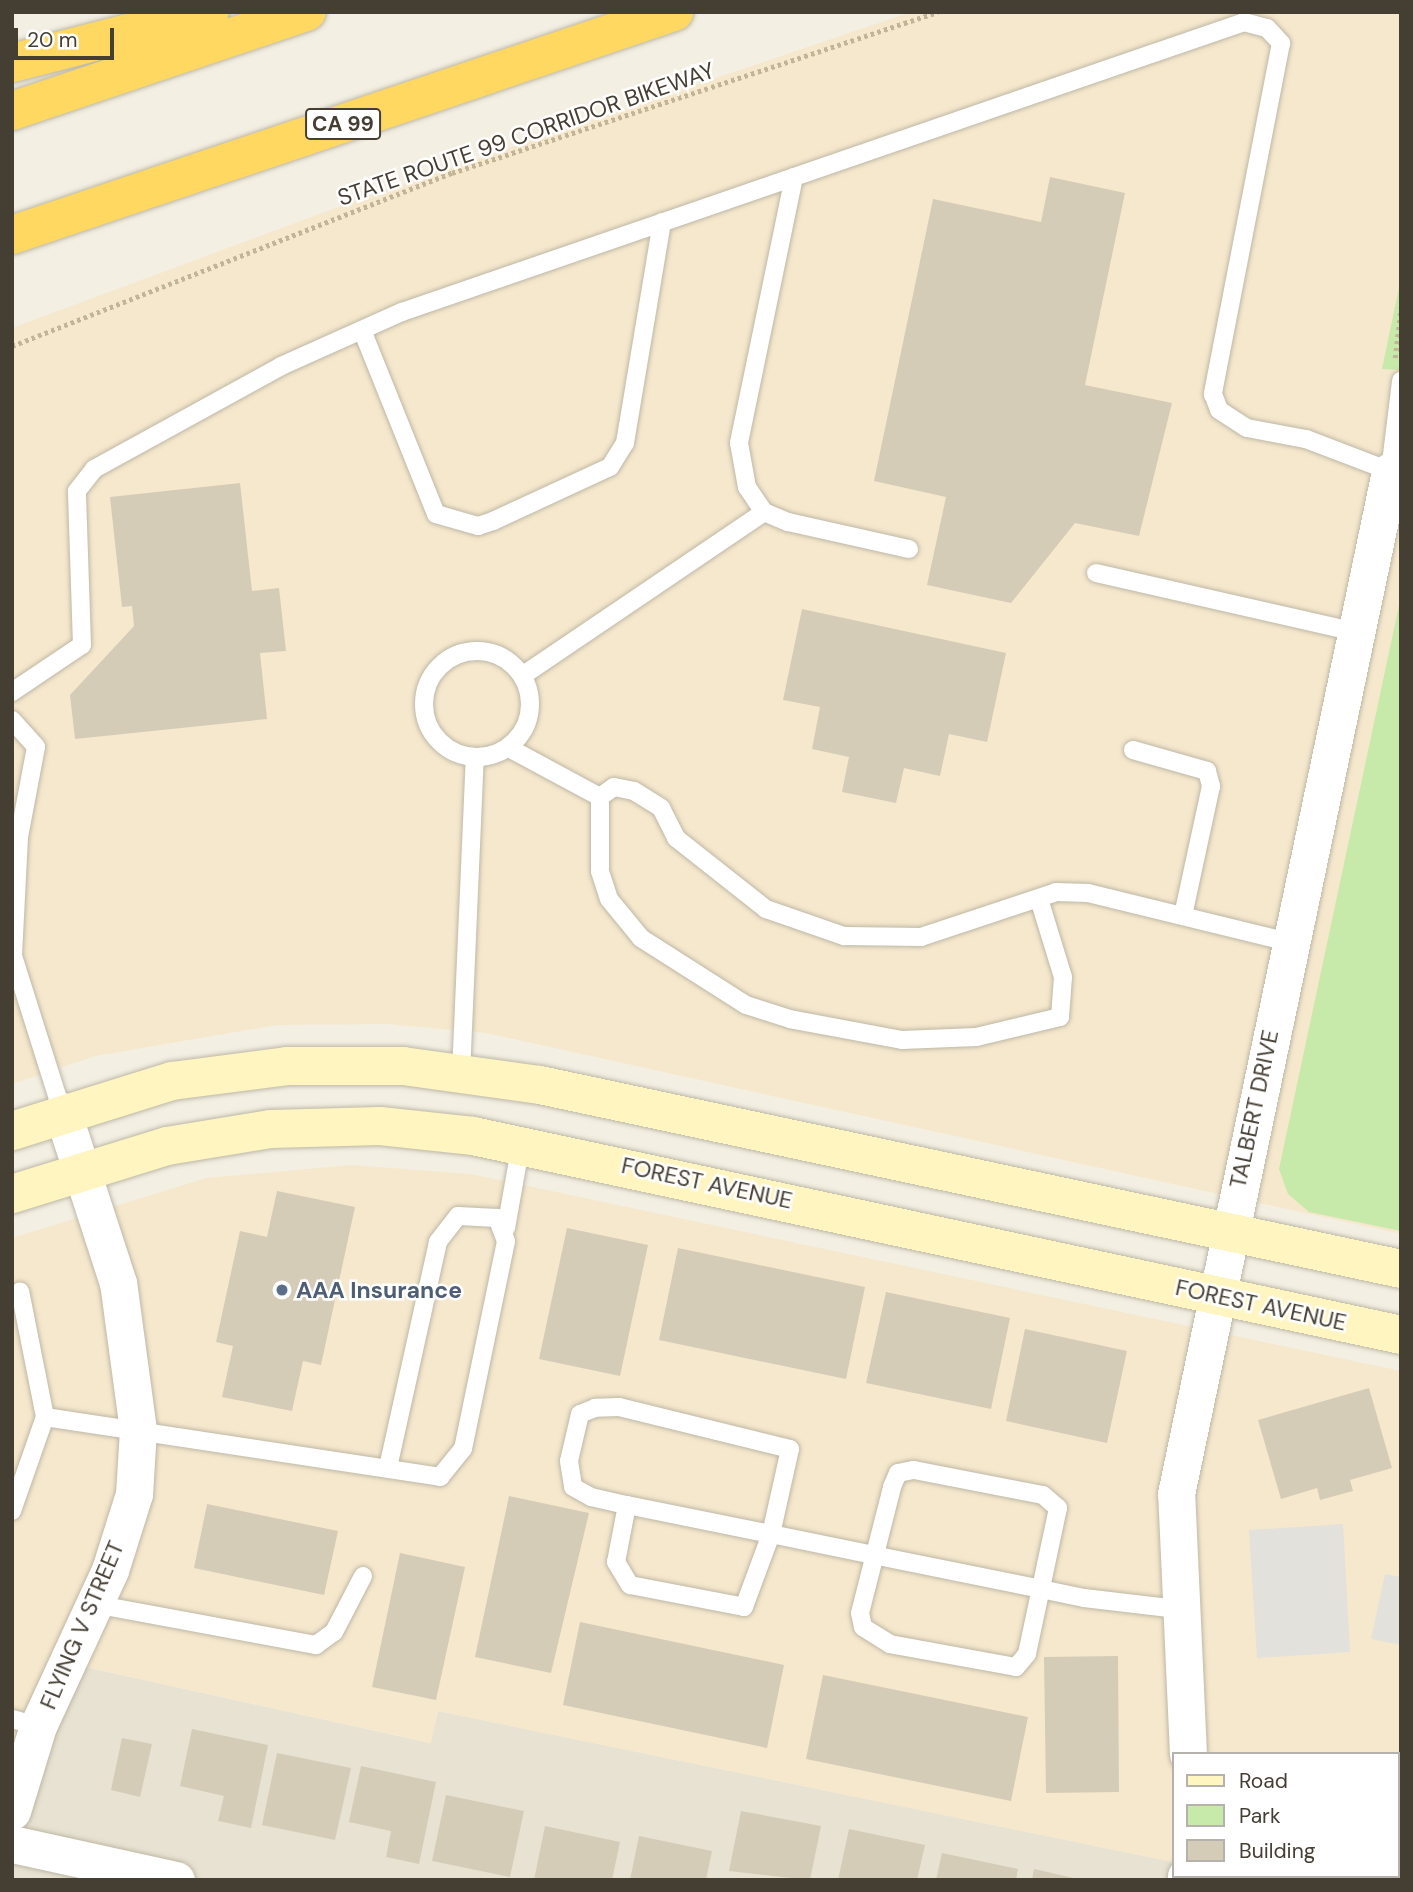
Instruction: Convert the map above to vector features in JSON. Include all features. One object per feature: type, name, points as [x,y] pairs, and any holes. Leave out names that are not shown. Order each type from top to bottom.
[{"type":"highway","points":[[12,63],[210,12]]},
{"type":"highway","points":[[12,111],[307,12]]},
{"type":"highway","name":"CA 99","points":[[12,235],[674,12]]},
{"type":"street","name":"TALBERT DRIVE","points":[[1188,1752],[1177,1609],[1176,1494],[1227,1233],[1390,471]]},
{"type":"street","points":[[12,1131],[62,1111],[172,1081],[287,1066],[403,1066],[540,1085],[1401,1269]]},
{"type":"street","name":"FLYING V STREET","points":[[12,1811],[25,1723],[94,1604],[134,1494],[138,1430],[118,1283],[62,1111]]},
{"type":"street","name":"FOREST AVENUE","points":[[12,1194],[81,1168],[271,1129],[380,1126],[521,1144],[1401,1335]]},
{"type":"street","points":[[12,1844],[176,1880]]},
{"type":"lane","points":[[12,692],[82,645],[77,491],[94,469],[362,330],[662,222],[1244,22],[1267,29],[1281,43],[1213,394],[1229,421],[1306,439],[1390,471],[1399,373]]},
{"type":"lane","points":[[794,177],[739,443],[747,487],[764,512],[909,549]]},
{"type":"lane","points":[[362,330],[436,514],[485,523],[610,467],[625,443],[662,222]]},
{"type":"lane","points":[[522,676],[764,512]]},
{"type":"lane","points":[[1096,573],[1356,632]]},
{"type":"lane","points":[[470,651],[504,658],[522,676],[528,719],[509,748],[475,758],[458,755],[431,732],[424,707],[428,681],[439,667],[470,651]]},
{"type":"lane","points":[[12,720],[36,747],[19,837],[12,956],[62,1111]]},
{"type":"lane","points":[[509,748],[600,797]]},
{"type":"lane","points":[[1133,750],[1207,771],[1211,786],[1183,916]]},
{"type":"lane","points":[[461,1074],[475,758]]},
{"type":"lane","points":[[600,797],[614,787],[634,790],[660,808],[676,838],[766,909],[844,936],[921,937],[1039,900],[1056,892],[1088,893],[1289,943]]},
{"type":"lane","points":[[600,797],[600,871],[609,899],[641,938],[746,1005],[790,1018],[902,1040],[976,1037],[1060,1017],[1063,977],[1039,900]]},
{"type":"lane","points":[[45,1418],[388,1467],[440,1477],[463,1449],[521,1144]]},
{"type":"lane","points":[[388,1467],[438,1242],[458,1216],[468,1213],[497,1218],[506,1228]]},
{"type":"lane","points":[[12,1511],[45,1418],[20,1291]]},
{"type":"lane","points":[[627,1504],[616,1562],[630,1585],[744,1606],[771,1534],[790,1449],[619,1407],[595,1408],[580,1414],[569,1461],[573,1486],[627,1504],[771,1534],[873,1555],[1042,1589],[1177,1609]]},
{"type":"lane","points":[[915,1470],[1043,1495],[1058,1508],[1027,1654],[1016,1667],[890,1644],[863,1627],[860,1613],[873,1555],[898,1474],[915,1470]]},
{"type":"lane","points":[[94,1604],[316,1645],[334,1632],[363,1576]]},
{"type":"path","name":"STATE ROUTE 99 CORRIDOR BIKEWAY","points":[[12,346],[452,173],[938,12]]},
{"type":"path","points":[[1399,373],[1401,307]]},
{"type":"shaded area","points":[[911,12],[1401,12],[1401,1234],[486,1033],[387,1024],[277,1025],[95,1056],[12,1084],[12,328],[368,196]]},
{"type":"shaded area","points":[[352,1165],[471,1174],[1401,1371],[1401,1880],[1321,1878],[1399,1878],[1399,1752],[1172,1752],[1172,1862],[438,1711],[431,1743],[67,1663],[12,1769],[12,1238],[206,1178]]},
{"type":"shaded area","points":[[1343,1524],[1350,1652],[1257,1658],[1249,1530]]},
{"type":"shaded area","points":[[1385,1574],[1401,1577],[1401,1645],[1371,1639]]},
{"type":"shaded area","points":[[67,1663],[430,1743],[438,1711],[1172,1862],[1172,1878],[1257,1880],[12,1880],[12,1769]]},
{"type":"green space","points":[[1401,278],[1401,370],[1382,369]]},
{"type":"green space","points":[[1401,596],[1401,1231],[1309,1212],[1288,1194],[1279,1169]]},
{"type":"building","points":[[1050,177],[1125,193],[1085,385],[1172,403],[1139,536],[1075,523],[1011,603],[927,585],[946,497],[874,481],[933,199],[1041,222]]},
{"type":"building","points":[[240,483],[252,591],[279,588],[286,651],[260,653],[267,719],[75,739],[70,695],[134,626],[132,606],[122,607],[110,497]]},
{"type":"building","points":[[802,609],[1006,653],[987,742],[949,734],[940,776],[904,768],[896,803],[842,792],[849,757],[812,749],[820,707],[783,700]]},
{"type":"building","name":"AAA Insurance","points":[[277,1191],[355,1207],[321,1365],[303,1361],[292,1411],[222,1397],[233,1346],[216,1342],[240,1231],[267,1237]]},
{"type":"building","points":[[567,1228],[648,1245],[620,1376],[539,1359]]},
{"type":"building","points":[[678,1248],[865,1287],[846,1379],[659,1340]]},
{"type":"building","points":[[886,1292],[1010,1318],[991,1409],[866,1383]]},
{"type":"building","points":[[1025,1329],[1127,1351],[1107,1443],[1006,1421]]},
{"type":"building","points":[[1369,1388],[1392,1468],[1350,1480],[1353,1491],[1320,1500],[1317,1488],[1281,1499],[1258,1420]]},
{"type":"building","points":[[509,1496],[589,1513],[551,1673],[475,1657]]},
{"type":"building","points":[[207,1504],[338,1531],[324,1595],[194,1568]]},
{"type":"building","points":[[400,1553],[465,1567],[436,1700],[372,1687]]},
{"type":"building","points":[[580,1622],[784,1665],[767,1748],[563,1705]]},
{"type":"building","points":[[1118,1656],[1119,1792],[1046,1793],[1044,1657]]},
{"type":"building","points":[[823,1675],[1028,1717],[1011,1801],[806,1759]]},
{"type":"building","points":[[192,1729],[268,1745],[251,1828],[218,1821],[224,1796],[180,1786]]},
{"type":"building","points":[[122,1738],[152,1744],[140,1797],[111,1790]]},
{"type":"building","points":[[277,1753],[351,1768],[335,1840],[262,1825]]},
{"type":"building","points":[[361,1766],[436,1782],[419,1864],[386,1857],[391,1831],[349,1822]]},
{"type":"building","points":[[446,1795],[524,1811],[510,1877],[432,1861]]},
{"type":"building","points":[[741,1811],[821,1826],[810,1880],[729,1871]]},
{"type":"building","points":[[545,1826],[620,1842],[612,1880],[534,1880]]},
{"type":"building","points":[[849,1829],[925,1845],[917,1880],[838,1880]]},
{"type":"building","points":[[639,1836],[712,1851],[706,1880],[630,1880]]},
{"type":"building","points":[[942,1853],[1018,1869],[1016,1880],[936,1880]]},
{"type":"building","points":[[1034,1869],[1078,1879],[1078,1880],[1032,1880]]},
{"type":"place","name":"AAA Insurance","points":[[282,1290]]}]
